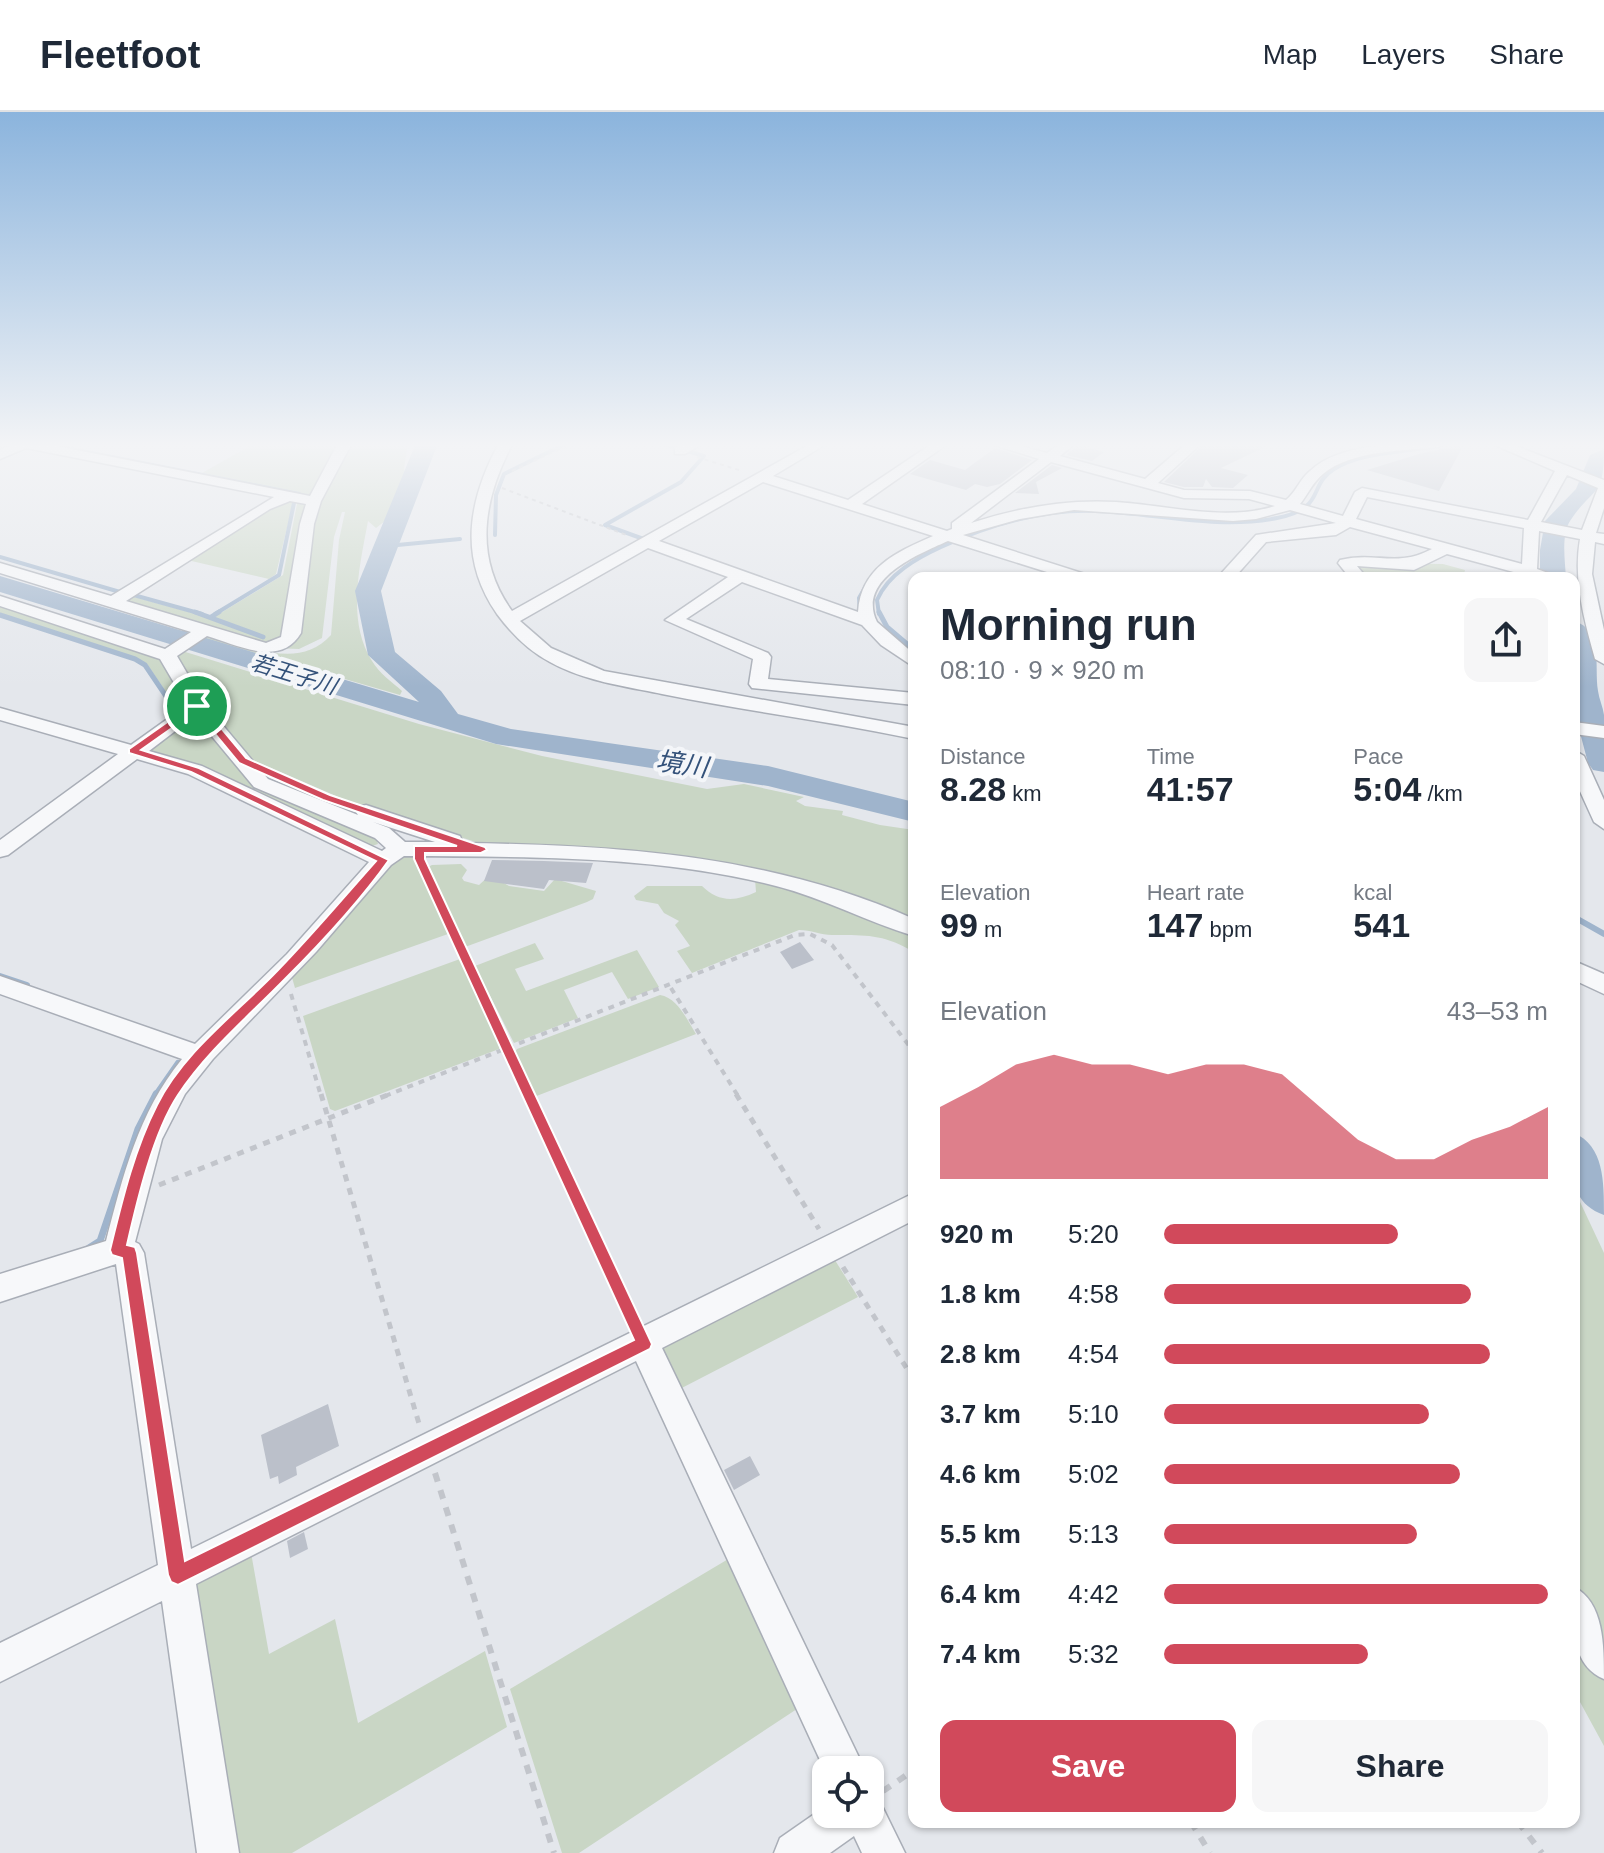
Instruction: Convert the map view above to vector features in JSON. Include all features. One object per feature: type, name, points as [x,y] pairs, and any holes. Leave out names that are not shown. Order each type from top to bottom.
[{"type":"street","points":[[115,601],[236,524]]},
{"type":"street","points":[[0,568],[267,649],[288,640],[292,633],[309,524]]},
{"type":"street","points":[[479,524],[477,541],[484,574],[509,620],[546,653],[597,674],[694,697],[859,721],[908,732]]},
{"type":"street","points":[[509,620],[678,524]]},
{"type":"street","points":[[912,524],[1063,572]]},
{"type":"street","points":[[868,621],[865,601],[880,574],[909,553],[960,524]]},
{"type":"street","points":[[946,535],[988,524]]},
{"type":"street","points":[[1230,572],[1261,538],[1336,530],[1344,524]]},
{"type":"street","points":[[1356,524],[1446,548],[1519,572]]},
{"type":"street","points":[[1523,524],[1604,539]]},
{"type":"street","points":[[1590,524],[1580,585],[1604,659]]},
{"type":"street","points":[[1528,572],[1532,526]]},
{"type":"street","points":[[646,542],[868,621],[908,657]]},
{"type":"street","points":[[1354,572],[1346,563],[1414,565],[1446,548]]},
{"type":"street","points":[[740,576],[673,620],[762,657],[758,684],[908,698]]},
{"type":"street","points":[[1580,585],[1604,592]]},
{"type":"street","points":[[0,601],[170,653],[197,706],[261,783],[382,833],[401,853]]},
{"type":"street","points":[[170,653],[207,629]]},
{"type":"street","points":[[0,850],[197,706]]},
{"type":"street","points":[[0,714],[195,770],[401,853],[481,850],[678,862],[754,873],[833,895],[908,926]]},
{"type":"street","points":[[1580,729],[1604,732]]},
{"type":"street","points":[[242,761],[326,798],[481,850]]},
{"type":"street","points":[[1580,769],[1604,822]]},
{"type":"street","points":[[118,1250],[130,1196],[163,1108],[201,1056],[401,853]]},
{"type":"street","points":[[1580,973],[1604,985]]},
{"type":"street","points":[[0,985],[201,1056]]},
{"type":"street","points":[[0,1663],[644,1344],[908,1209]]},
{"type":"street","points":[[0,1288],[118,1250],[129,1253],[218,1853]]},
{"type":"street","points":[[644,1344],[838,1756]]},
{"type":"street","points":[[1580,1616],[1604,1660]]},
{"type":"street","points":[[795,1853],[830,1828]]},
{"type":"street","points":[[872,1828],[884,1853]]},
{"type":"path","points":[[599,524],[646,542]]},
{"type":"path","points":[[401,853],[420,859],[644,1344]]},
{"type":"path","points":[[130,1196],[671,987],[795,935],[810,934],[832,945],[908,1044]]},
{"type":"path","points":[[283,973],[554,1853]]},
{"type":"path","points":[[671,987],[908,1370]]},
{"type":"path","points":[[884,1790],[908,1774]]},
{"type":"path","points":[[1195,1828],[1210,1853]]},
{"type":"path","points":[[1523,1828],[1542,1853]]},
{"type":"green space","points":[[239,524],[288,524],[276,574],[269,579],[183,559]]},
{"type":"green space","points":[[293,524],[306,524],[287,634],[275,644],[258,643],[122,600],[127,595],[207,617],[264,637],[214,617],[283,575]]},
{"type":"green space","points":[[313,524],[338,524],[322,638],[299,649],[274,648],[288,643]]},
{"type":"green space","points":[[342,524],[367,524],[357,592],[359,628],[372,661],[402,691],[400,695],[200,637],[210,633],[256,649],[288,654],[318,646],[331,635]]},
{"type":"green space","points":[[1353,563],[1443,564],[1465,570],[1464,572],[1359,572]]},
{"type":"green space","points":[[0,605],[163,660],[187,706],[181,714],[147,664],[0,613]]},
{"type":"green space","points":[[179,650],[419,724],[542,756],[707,789],[744,784],[804,797],[796,801],[805,806],[843,811],[842,815],[908,829],[908,921],[769,871],[711,861],[488,846],[343,799],[255,761],[226,734],[174,654]]},
{"type":"green space","points":[[193,713],[254,784],[375,835],[378,844],[372,846],[147,751]]},
{"type":"green space","points":[[412,856],[448,934],[295,988],[291,974],[393,859]]},
{"type":"green space","points":[[461,864],[467,870],[462,878],[464,881],[479,885],[490,875],[509,886],[544,891],[555,879],[596,891],[593,899],[587,902],[465,947],[428,867]]},
{"type":"green space","points":[[761,877],[908,930],[908,949],[874,937],[799,930],[692,973],[677,951],[690,946],[675,925],[679,921],[664,913],[658,904],[636,900],[634,896],[647,886],[702,886],[721,898],[734,899],[756,892],[755,879]]},
{"type":"green space","points":[[535,943],[544,959],[515,969],[526,991],[637,950],[659,987],[628,999],[612,972],[564,990],[578,1018],[514,1043],[475,966]]},
{"type":"green space","points":[[460,959],[501,1045],[499,1049],[335,1111],[330,1109],[303,1016]]},
{"type":"green space","points":[[660,995],[677,1005],[696,1034],[534,1097],[514,1053],[517,1049]]},
{"type":"green space","points":[[1580,1202],[1604,1253],[1604,1642],[1580,1600]]},
{"type":"green space","points":[[833,1257],[858,1297],[676,1391],[659,1343]]},
{"type":"green space","points":[[250,1547],[269,1654],[335,1619],[358,1723],[485,1651],[507,1727],[292,1853],[231,1853],[192,1586]]},
{"type":"green space","points":[[735,1555],[803,1705],[579,1853],[562,1853],[510,1689]]},
{"type":"green space","points":[[1580,1631],[1604,1674],[1604,1746],[1580,1702]]},
{"type":"building","points":[[492,860],[593,863],[586,883],[549,880],[544,889],[484,881]]},
{"type":"building","points":[[800,942],[814,960],[792,969],[780,952]]},
{"type":"building","points":[[328,1404],[339,1446],[296,1467],[297,1475],[279,1484],[278,1476],[270,1479],[261,1435]]},
{"type":"building","points":[[750,1456],[760,1475],[734,1490],[724,1470]]},
{"type":"building","points":[[304,1532],[308,1549],[290,1558],[287,1541]]},
{"type":"waterway","points":[[215,614],[279,575],[290,524]]},
{"type":"waterway","name":"境川","points":[[395,524],[368,591],[375,633],[382,655],[431,697],[448,720]]},
{"type":"waterway","points":[[495,524],[495,535]]},
{"type":"waterway","points":[[606,524],[649,541]]},
{"type":"waterway","points":[[879,614],[877,600],[888,582],[904,568],[941,547],[1000,524]]},
{"type":"waterway","points":[[1553,572],[1552,550],[1556,524]]},
{"type":"waterway","points":[[387,546],[460,539]]},
{"type":"waterway","points":[[0,557],[120,592]]},
{"type":"waterway","name":"若王子川","points":[[0,584],[448,720]]},
{"type":"waterway","points":[[860,614],[859,598],[867,584]]},
{"type":"waterway","points":[[130,594],[196,612]]},
{"type":"waterway","points":[[196,612],[202,614]]},
{"type":"waterway","points":[[196,612],[263,637]]},
{"type":"waterway","points":[[211,617],[219,612]]},
{"type":"waterway","points":[[879,612],[887,627],[908,645]]},
{"type":"waterway","points":[[0,615],[135,659],[145,665],[178,714]]},
{"type":"waterway","points":[[176,638],[185,633]]},
{"type":"waterway","points":[[1580,635],[1586,661],[1583,690],[1604,763]]},
{"type":"waterway","name":"境川","points":[[448,720],[507,738],[768,776],[908,811]]},
{"type":"waterway","points":[[1580,920],[1604,934]]},
{"type":"waterway","points":[[0,976],[27,985]]},
{"type":"waterway","points":[[155,1096],[178,1063]]},
{"type":"waterway","points":[[89,1248],[100,1241],[138,1129],[156,1094]]},
{"type":"waterway","name":"境川","points":[[1580,1160],[1604,1195]]},
{"type":"route","points":[[197,706],[242,761],[326,798],[481,850],[418,849],[644,1344],[178,1575],[129,1253],[118,1250],[130,1196],[163,1108],[174,1090],[214,1040],[283,973],[383,860],[195,770],[133,751],[197,706]]}]
